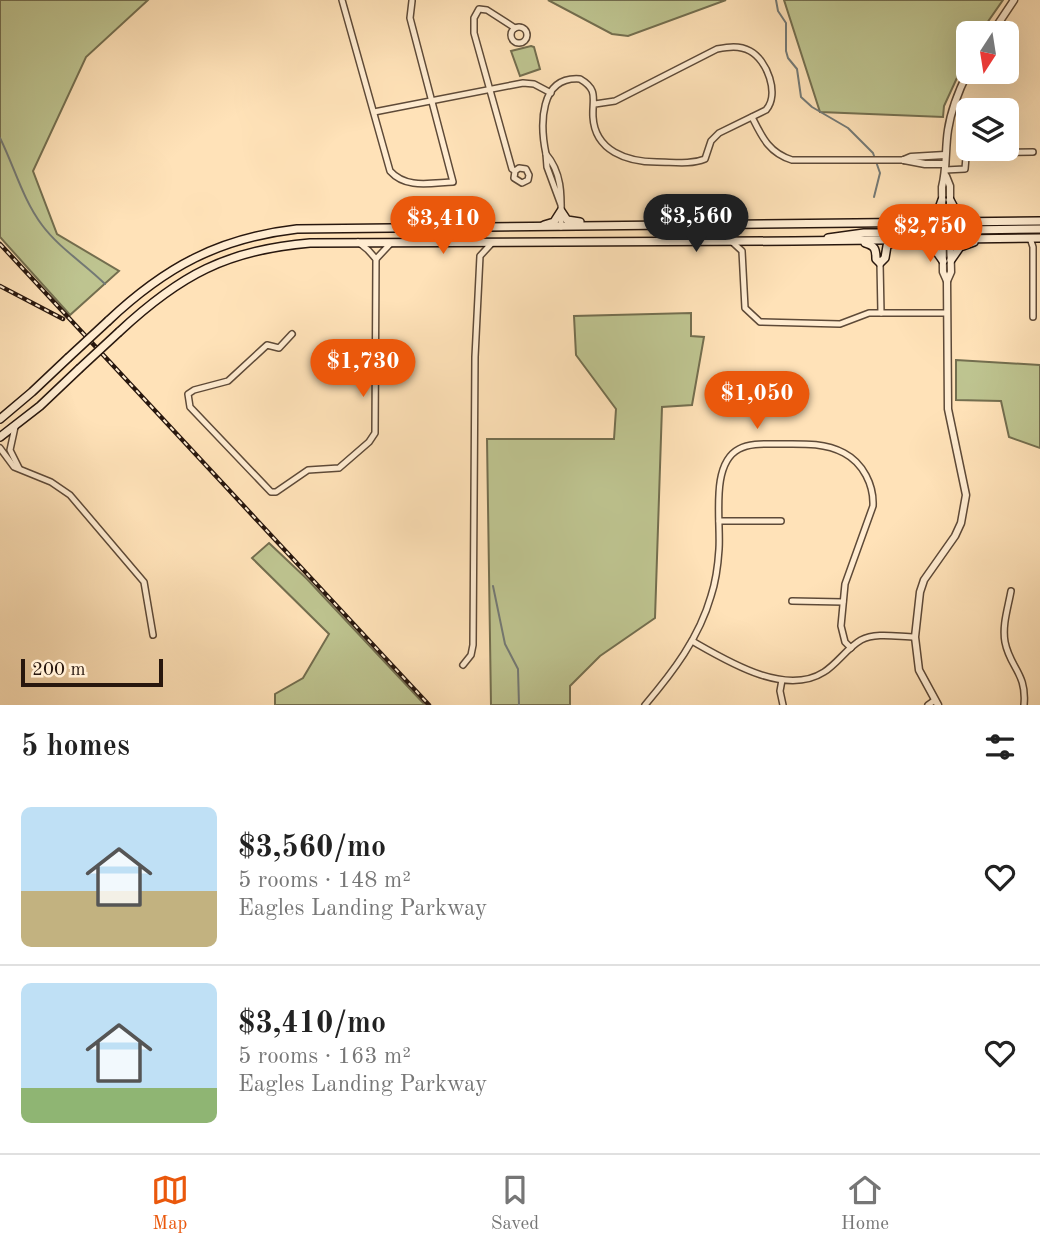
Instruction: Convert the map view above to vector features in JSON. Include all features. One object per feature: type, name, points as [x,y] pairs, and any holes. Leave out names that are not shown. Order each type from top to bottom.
[{"type":"main road","points":[[917,223],[932,219],[946,200],[962,217],[1001,221]]},
{"type":"main road","points":[[561,206],[567,220],[572,222],[618,222],[643,226]]},
{"type":"main road","points":[[535,227],[554,222],[561,206]]},
{"type":"main road","points":[[0,419],[32,393],[151,282],[208,250],[270,232],[297,229],[1040,221]]},
{"type":"main road","points":[[946,223],[946,237]]},
{"type":"main road","points":[[0,437],[15,427],[150,302],[221,261],[274,246],[392,242],[895,241],[946,237],[965,230],[1040,229]]},
{"type":"main road","points":[[814,241],[864,233],[981,239],[1040,238]]},
{"type":"main road","points":[[862,241],[876,249],[876,259],[880,263],[887,246],[895,241],[929,246],[947,260],[960,247],[981,239]]},
{"type":"street","points":[[342,0],[390,170],[407,184],[453,182],[410,18],[412,1]]},
{"type":"street","points":[[1000,21],[1014,0]]},
{"type":"street","points":[[515,28],[487,10],[479,9],[474,18],[474,33],[489,90],[512,169],[515,171]]},
{"type":"street","points":[[561,206],[547,167],[542,123],[551,93],[556,84],[563,80],[580,79],[591,88],[595,104],[594,125],[615,154],[627,159],[650,162],[696,163],[705,159],[711,141],[719,133],[766,110],[770,105],[772,92],[769,76],[760,59],[740,47],[717,49],[615,101],[595,104]]},
{"type":"street","points":[[374,112],[523,83],[534,84],[551,93]]},
{"type":"street","points":[[946,223],[946,200],[942,187],[948,129],[962,84]]},
{"type":"street","points":[[752,117],[770,149],[778,156],[792,160],[904,160],[945,170],[965,169],[965,157],[971,153],[1032,152]]},
{"type":"street","points":[[546,154],[559,179],[557,187],[561,227]]},
{"type":"street","points":[[904,160],[911,157],[945,155]]},
{"type":"street","points":[[934,704],[919,670],[915,637],[920,592],[924,580],[955,536],[961,523],[966,495],[949,423],[947,281],[951,272],[947,260],[946,237]]},
{"type":"street","points":[[1030,238],[1033,247],[1033,317]]},
{"type":"street","points":[[730,240],[742,251],[745,308],[760,322],[839,324],[862,315],[881,313],[947,313]]},
{"type":"street","points":[[742,251],[754,241]]},
{"type":"street","points":[[376,259],[392,242]]},
{"type":"street","points":[[463,665],[471,655],[473,645],[475,357],[480,256],[472,245],[466,242]]},
{"type":"street","points":[[480,256],[494,242]]},
{"type":"street","points":[[292,334],[279,348],[267,345],[228,381],[194,390],[187,398],[190,407],[271,492],[278,491],[308,470],[339,468],[369,442],[375,433],[376,259],[358,243]]},
{"type":"street","points":[[880,263],[881,313]]},
{"type":"street","points":[[15,427],[10,450],[19,468]]},
{"type":"street","points":[[645,705],[681,660],[706,611],[718,560],[719,482],[732,454],[740,448],[762,444],[826,446],[851,457],[867,478],[874,498],[873,506],[867,529],[851,566],[843,601],[842,633],[851,648]]},
{"type":"street","points":[[0,448],[6,459]]},
{"type":"street","points":[[0,454],[14,467],[51,482],[70,495],[144,582],[153,635]]},
{"type":"street","points":[[719,522],[781,521]]},
{"type":"street","points":[[1011,592],[1004,625],[1005,641],[1023,681],[1024,705]]},
{"type":"street","points":[[792,601],[843,601]]},
{"type":"street","points":[[692,641],[738,665],[776,680],[800,681],[822,673],[863,639],[875,636],[915,637]]},
{"type":"street","points":[[782,680],[780,691],[783,705]]},
{"type":"green space","points":[[0,0],[148,0],[86,57],[33,171],[57,234],[119,271],[70,315],[0,237]]},
{"type":"green space","points":[[548,0],[726,0],[628,36],[612,34]]},
{"type":"green space","points":[[784,0],[1003,0],[988,21],[956,21],[956,80],[944,106],[943,117],[820,112]]},
{"type":"green space","points":[[534,47],[540,69],[520,76],[511,51]]},
{"type":"green space","points":[[691,313],[691,336],[704,337],[692,405],[662,407],[655,618],[600,656],[570,686],[570,705],[491,705],[487,439],[614,439],[616,409],[576,355],[574,316]]},
{"type":"green space","points":[[956,360],[1040,365],[1040,448],[1009,437],[1001,401],[956,400]]},
{"type":"green space","points":[[269,543],[307,579],[425,705],[275,705],[275,694],[303,678],[329,634],[252,558]]},
{"type":"waterway","points":[[776,0],[778,11],[786,23],[786,51],[797,69],[801,97],[812,107],[848,128],[873,153],[880,173],[874,197]]},
{"type":"waterway","points":[[0,138],[24,194],[42,225],[56,241],[105,284]]},
{"type":"waterway","points":[[493,586],[505,644],[518,669],[519,705]]},
{"type":"railway","points":[[0,244],[429,705]]},
{"type":"railway","points":[[0,286],[63,319]]}]
